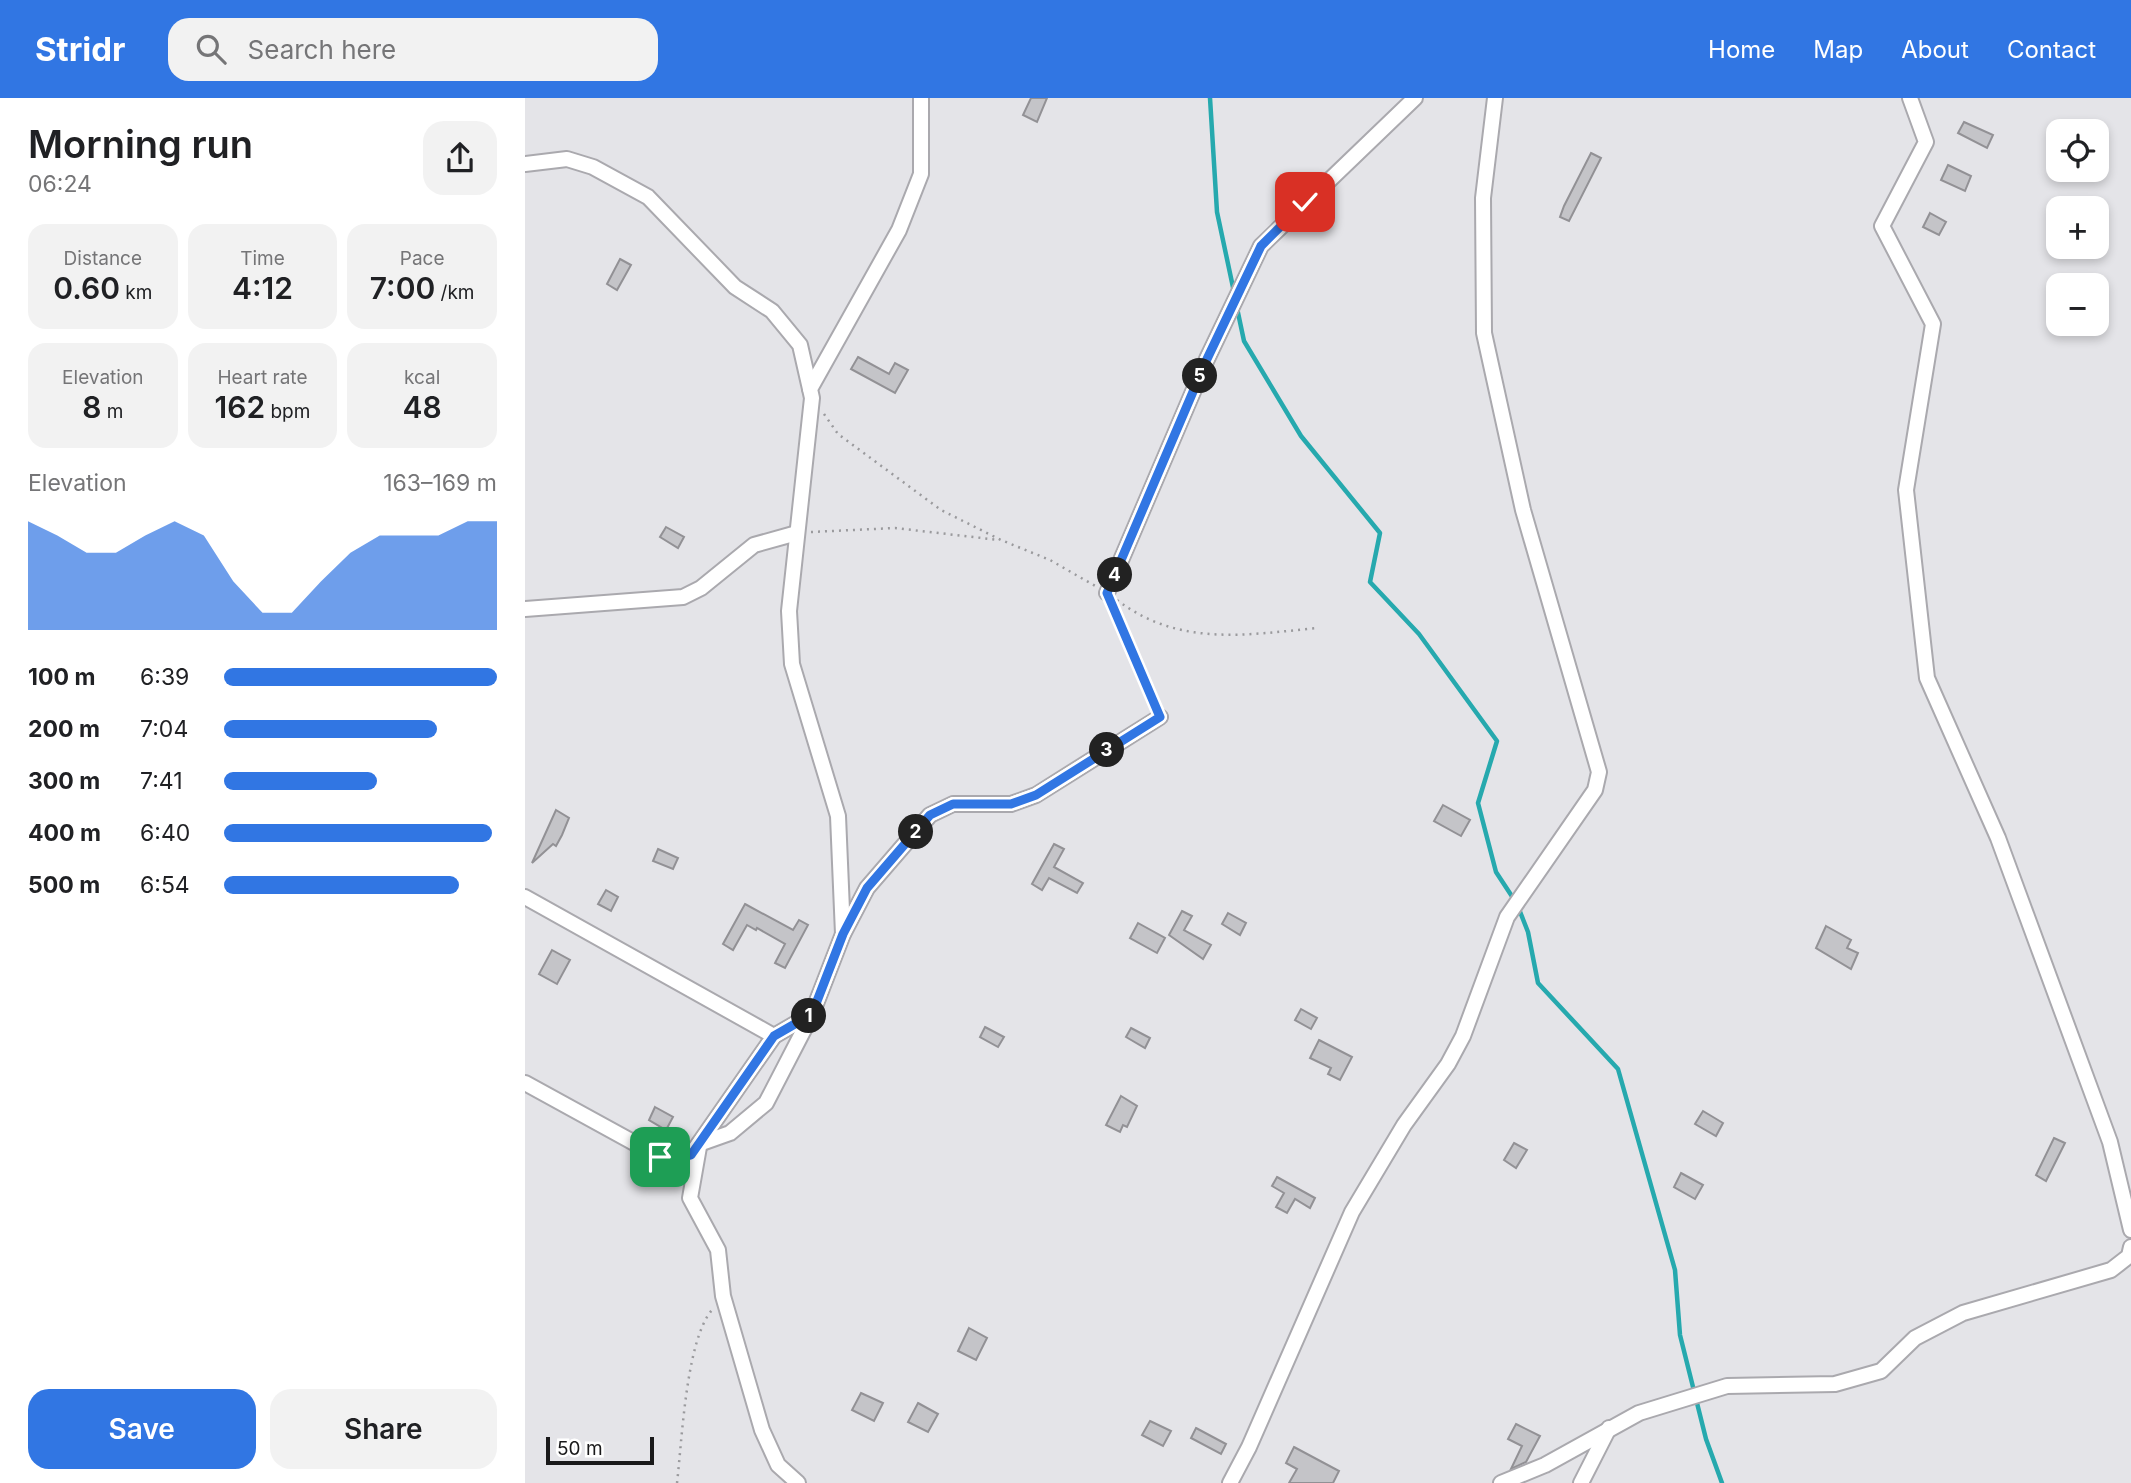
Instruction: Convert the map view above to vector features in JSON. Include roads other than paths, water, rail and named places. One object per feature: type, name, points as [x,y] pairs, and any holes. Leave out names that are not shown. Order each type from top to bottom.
[{"type":"street","points":[[811,393],[899,230],[921,174],[921,98]]},
{"type":"street","points":[[1107,593],[1207,359],[1261,246],[1415,98]]},
{"type":"street","points":[[1230,1483],[1249,1447],[1352,1212],[1404,1125],[1463,1037],[1507,917],[1595,790],[1599,772],[1523,510],[1484,333],[1483,198],[1495,98]]},
{"type":"street","points":[[1910,98],[1926,142],[1882,226],[1933,324],[1906,490],[1927,678],[1998,838],[2110,1142],[2131,1230]]},
{"type":"street","points":[[525,164],[567,159],[593,167],[648,197],[735,287],[772,311],[800,345],[811,393],[789,611],[792,664],[838,817],[843,934]]},
{"type":"street","points":[[525,609],[683,597],[701,589],[754,545],[797,533]]},
{"type":"street","points":[[699,1144],[730,1133],[766,1103],[812,1014],[843,934],[867,888],[930,815],[953,804],[1011,804],[1036,795],[1160,717]]},
{"type":"street","points":[[525,897],[774,1036]]},
{"type":"street","points":[[525,1083],[660,1157],[676,1159],[691,1155],[774,1036],[812,1014]]},
{"type":"street","points":[[699,1144],[690,1198],[718,1250],[723,1296],[762,1430],[779,1465],[798,1483]]},
{"type":"street","points":[[1501,1483],[1545,1465],[1639,1413],[1727,1386],[1835,1384],[1881,1371],[1916,1338],[1963,1313],[2111,1270],[2129,1256],[2131,1247]]},
{"type":"street","points":[[1581,1483],[1610,1427]]},
{"type":"waterway","points":[[1210,98],[1217,212],[1234,292]]},
{"type":"waterway","points":[[1237,308],[1244,341],[1301,436],[1380,533],[1370,582],[1419,634],[1497,741],[1478,803],[1496,872],[1517,904],[1528,932],[1538,983],[1618,1069],[1675,1270],[1680,1335],[1706,1439],[1722,1483]]}]
